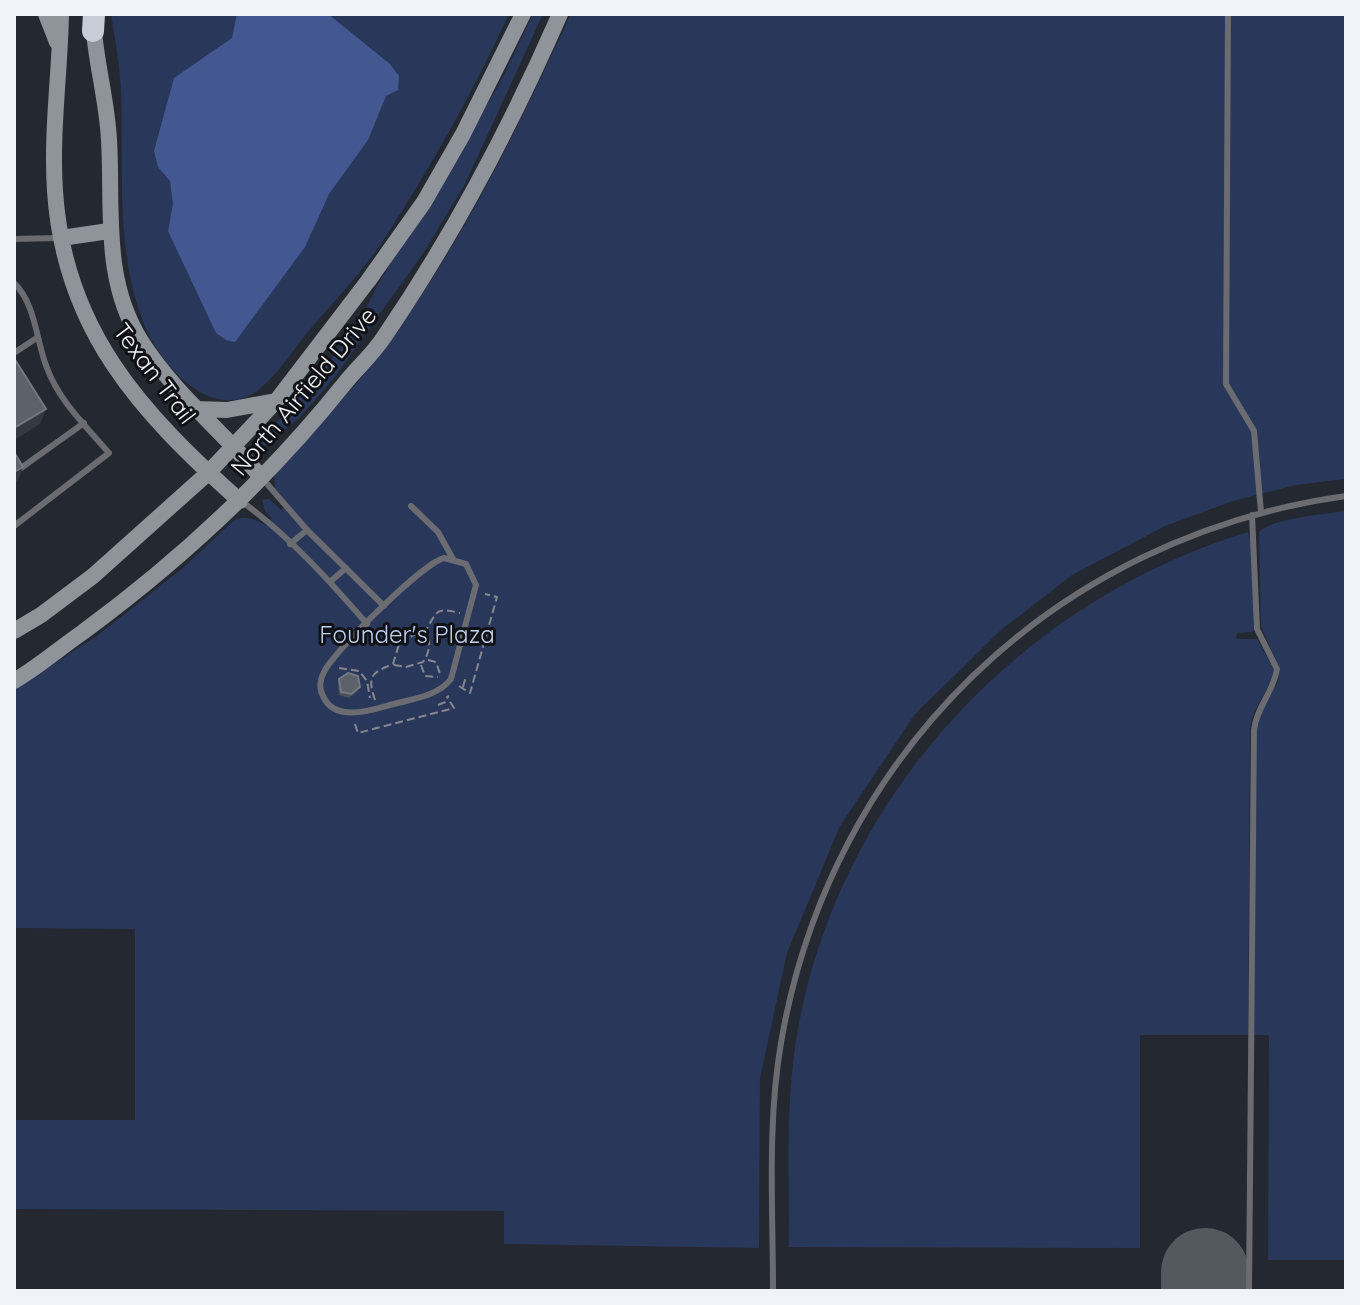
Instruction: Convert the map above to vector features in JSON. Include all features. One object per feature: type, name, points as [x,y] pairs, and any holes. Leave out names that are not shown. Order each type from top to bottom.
[{"type":"main road","points":[[46,14],[60,54]]},
{"type":"main road","name":"Texan Trail","points":[[61,14],[54,147],[55,192],[70,279],[107,358],[143,405],[208,473],[240,501]]},
{"type":"main road","name":"North Airfield Drive","points":[[14,631],[93,576],[208,473],[277,400],[424,202],[463,134],[523,14]]},
{"type":"main road","name":"North Airfield Drive","points":[[14,681],[128,599],[197,541],[240,501],[316,420],[382,340],[461,215],[535,72],[560,14]]},
{"type":"main road","name":"Texan Trail","points":[[93,20],[109,140],[109,231],[122,302],[139,339],[163,373],[261,477]]},
{"type":"main road","points":[[61,238],[109,231]]},
{"type":"main road","points":[[196,409],[227,410],[277,400]]},
{"type":"lane","points":[[1228,14],[1226,384],[1254,431],[1261,512]]},
{"type":"lane","points":[[14,239],[61,238]]},
{"type":"lane","points":[[14,283],[29,310],[47,369],[64,400],[109,453],[14,526]]},
{"type":"lane","points":[[14,353],[38,337]]},
{"type":"lane","points":[[21,468],[84,423]]},
{"type":"lane","points":[[261,477],[307,530],[384,606]]},
{"type":"lane","points":[[773,1291],[774,1121],[776,1078],[785,1021],[798,967],[840,857],[901,756],[940,709],[988,662],[1071,596],[1142,557],[1209,529],[1261,512],[1346,496]]},
{"type":"lane","points":[[240,501],[261,516],[330,582],[367,624]]},
{"type":"lane","points":[[411,506],[438,532],[453,559]]},
{"type":"lane","points":[[1249,1291],[1254,730],[1258,712],[1273,686],[1277,669],[1257,629],[1252,515]]},
{"type":"lane","points":[[290,544],[307,530]]},
{"type":"lane","points":[[444,558],[453,559],[466,564],[476,585],[451,679],[446,685],[430,694],[361,712],[338,711],[326,702],[321,691],[321,679],[327,666],[384,606],[431,563],[444,558]]},
{"type":"lane","points":[[330,582],[346,568]]},
{"type":"path","points":[[355,722],[358,733],[439,708],[454,708],[447,697],[459,686],[470,693],[497,597],[485,594]]},
{"type":"path","points":[[379,708],[371,687],[371,678],[377,671],[393,664],[402,668],[421,664],[426,659],[429,641],[426,630],[432,617],[441,610],[468,615]]},
{"type":"path","points":[[393,664],[400,641],[426,630]]},
{"type":"path","points":[[421,664],[425,676],[440,676],[436,662],[426,659]]},
{"type":"path","points":[[334,672],[346,667],[359,671],[367,681],[370,698]]},
{"type":"path","points":[[463,688],[466,676]]},
{"type":"path","points":[[439,708],[449,700]]},
{"type":"green space","points":[[111,14],[509,14],[452,127],[377,249],[278,370],[261,388],[243,398],[213,398],[185,382],[154,344],[137,302],[125,243],[120,82]]},
{"type":"green space","points":[[533,14],[543,14],[465,184],[424,252],[334,378],[300,417],[256,453],[254,448],[359,323],[377,286],[500,83]]},
{"type":"green space","name":"Founder's Plaza","points":[[571,14],[1346,14],[1346,479],[1296,485],[1233,501],[1165,526],[1072,575],[1001,630],[915,714],[840,826],[787,953],[760,1078],[759,1248],[504,1244],[504,1211],[14,1209],[14,1120],[135,1120],[135,929],[14,928],[14,690],[98,635],[184,567],[233,521],[246,518],[266,525],[272,518],[265,511],[262,500],[269,499],[281,510],[288,503],[275,488],[274,473],[371,366],[438,270],[486,187]]},
{"type":"green space","points":[[1346,511],[1346,1260],[1268,1260],[1269,1035],[1140,1035],[1140,1248],[789,1247],[789,1110],[798,1029],[820,943],[854,862],[899,787],[954,718],[1017,658],[1088,606],[1165,564],[1248,532],[1254,628],[1252,632],[1237,633],[1236,639],[1257,639],[1274,670],[1254,713],[1250,730],[1248,1031],[1254,1032],[1257,730],[1261,712],[1278,682],[1280,670],[1261,626],[1259,532],[1287,520]]},
{"type":"shaded area","points":[[237,14],[328,14],[390,64],[399,76],[398,90],[386,96],[368,140],[329,194],[305,247],[235,342],[216,333],[168,231],[173,204],[170,181],[158,167],[154,151],[174,78],[232,38]]},
{"type":"building","points":[[14,358],[46,409],[14,428]]},
{"type":"building","points":[[14,452],[23,467],[14,472]]},
{"type":"building","points":[[348,673],[358,676],[360,687],[351,694],[341,692],[339,679]]},
{"type":"runway","points":[[1205,1272],[1205,1291]]}]
